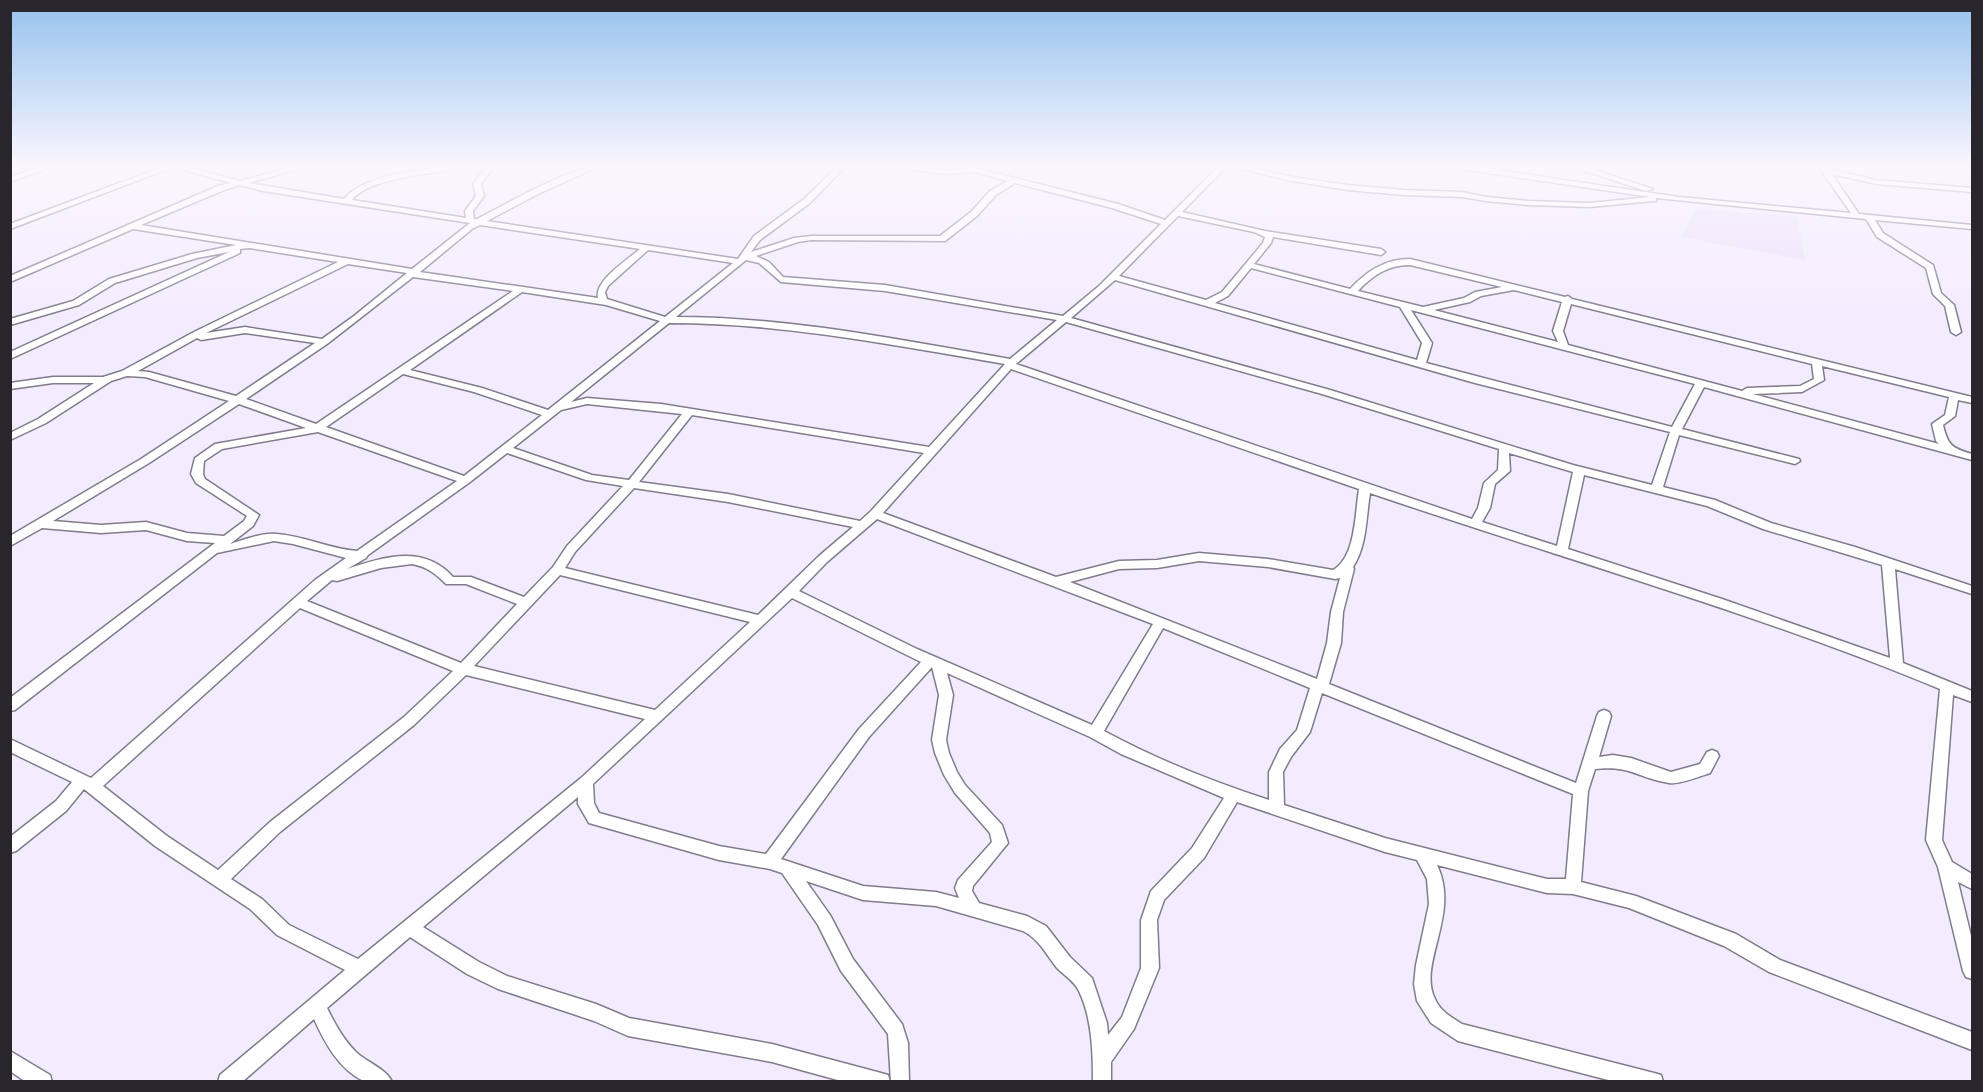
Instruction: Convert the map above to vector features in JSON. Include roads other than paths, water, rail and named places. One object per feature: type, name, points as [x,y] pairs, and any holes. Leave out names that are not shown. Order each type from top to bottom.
[{"type":"street","points":[[10,227],[34,218]]},
{"type":"street","points":[[10,279],[156,218]]},
{"type":"street","points":[[456,218],[647,247],[742,259],[756,258],[773,269],[778,278],[792,282],[885,288],[1065,319],[1326,392],[1580,471],[1711,503],[1767,526],[1972,590]]},
{"type":"street","points":[[10,542],[145,461],[324,342],[415,273],[481,218]]},
{"type":"street","points":[[10,846],[61,806],[319,583],[362,555],[507,449],[742,259],[757,238],[784,218]]},
{"type":"street","points":[[742,259],[797,240],[811,238],[942,239],[969,218]]},
{"type":"street","points":[[1151,218],[1167,223]]},
{"type":"street","points":[[227,1082],[409,927],[586,782],[875,514],[1011,364],[1114,277],[1172,218]]},
{"type":"street","points":[[1199,218],[1266,233],[1381,252]]},
{"type":"street","points":[[1869,218],[1880,235],[1930,267],[1937,294],[1948,305],[1956,332]]},
{"type":"street","points":[[1887,218],[1972,227]]},
{"type":"street","points":[[135,227],[223,239],[415,273],[603,302],[647,312],[664,320],[713,320],[813,329],[1011,364],[1365,488],[1562,550],[1897,666],[1972,697]]},
{"type":"street","points":[[1208,303],[1225,294],[1267,243],[1269,236],[1266,233]]},
{"type":"street","points":[[10,322],[76,303],[112,281],[195,256],[249,245]]},
{"type":"street","points":[[10,356],[249,245]]},
{"type":"street","points":[[603,302],[601,292],[604,285],[647,247]]},
{"type":"street","points":[[10,437],[42,421],[107,380],[126,373],[182,342],[347,261]]},
{"type":"street","points":[[1352,292],[1374,271],[1401,261],[1516,286],[1680,330],[1972,400]]},
{"type":"street","points":[[1249,265],[1972,457]]},
{"type":"street","points":[[1114,277],[1421,364],[1675,432],[1795,461]]},
{"type":"street","points":[[1421,310],[1516,286]]},
{"type":"street","points":[[10,706],[249,523],[253,515],[200,482],[197,474],[199,460],[207,453],[228,442],[267,439],[316,429],[520,290]]},
{"type":"street","points":[[1565,348],[1558,331],[1568,299]]},
{"type":"street","points":[[1404,306],[1427,343],[1421,364]]},
{"type":"street","points":[[182,342],[224,332],[246,330],[324,342]]},
{"type":"street","points":[[1730,391],[1802,389],[1819,380],[1817,363]]},
{"type":"street","points":[[404,371],[554,411],[587,401],[614,402],[932,451]]},
{"type":"street","points":[[126,373],[145,374],[238,400],[466,480]]},
{"type":"street","points":[[10,386],[53,380],[107,380]]},
{"type":"street","points":[[1656,490],[1675,432],[1700,384]]},
{"type":"street","points":[[1954,396],[1950,416],[1937,424],[1941,441],[1956,452]]},
{"type":"street","points":[[219,880],[275,827],[409,721],[464,669],[557,570],[571,549],[633,482],[689,412]]},
{"type":"street","points":[[507,449],[590,478],[633,482],[862,525]]},
{"type":"street","points":[[1476,523],[1484,508],[1490,483],[1504,471],[1504,449]]},
{"type":"street","points":[[1562,550],[1580,471]]},
{"type":"street","points":[[1277,810],[1276,772],[1285,753],[1304,732],[1334,644],[1337,612],[1358,540],[1365,488]]},
{"type":"street","points":[[875,514],[1054,580],[1581,791]]},
{"type":"street","points":[[10,530],[35,527],[100,529],[146,526],[188,537],[228,540]]},
{"type":"street","points":[[213,551],[274,537],[294,540],[339,554],[362,555]]},
{"type":"street","points":[[1054,580],[1119,565],[1157,564],[1199,557],[1268,563],[1335,575],[1348,569]]},
{"type":"street","points":[[319,583],[393,561],[412,560],[436,566],[450,581],[467,580],[527,603]]},
{"type":"street","points":[[1888,563],[1897,666]]},
{"type":"street","points":[[557,570],[760,620]]},
{"type":"street","points":[[790,592],[934,662],[1095,732],[1126,750],[1234,795],[1422,854],[1547,886],[1573,887],[1630,901],[1730,940],[1775,966],[1972,1041]]},
{"type":"street","points":[[298,602],[429,657],[464,669],[657,716]]},
{"type":"street","points":[[1095,732],[1160,622]]},
{"type":"street","points":[[770,862],[864,733],[934,662]]},
{"type":"street","points":[[934,662],[946,695],[939,740],[942,753],[960,789],[997,830],[999,843],[991,858],[964,882],[963,889],[974,910]]},
{"type":"street","points":[[1947,687],[1934,840],[1946,867],[1972,971]]},
{"type":"street","points":[[1573,887],[1581,791],[1604,716]]},
{"type":"street","points":[[10,745],[88,783],[160,841],[256,904],[283,930],[359,969]]},
{"type":"street","points":[[1589,764],[1613,761],[1630,764],[1671,778],[1705,769],[1712,756]]},
{"type":"street","points":[[586,782],[586,804],[594,818],[719,853],[770,862],[863,893],[936,899],[1027,924],[1040,932],[1064,963],[1079,974],[1086,984],[1098,1023],[1102,1082]]},
{"type":"street","points":[[1102,1059],[1128,1023],[1142,994],[1150,968],[1149,920],[1157,896],[1198,853],[1234,795]]},
{"type":"street","points":[[1422,854],[1436,885],[1435,914],[1422,985],[1426,1006],[1441,1023],[1458,1032],[1653,1082]]},
{"type":"street","points":[[787,867],[824,920],[848,965],[896,1030],[899,1041],[897,1071],[900,1082]]},
{"type":"street","points":[[1946,867],[1972,882]]},
{"type":"street","points":[[409,927],[473,968],[504,983],[596,1013],[628,1027],[772,1053],[880,1082]]},
{"type":"street","points":[[316,1005],[335,1044],[355,1065],[383,1082]]},
{"type":"street","points":[[10,1060],[43,1082]]}]
